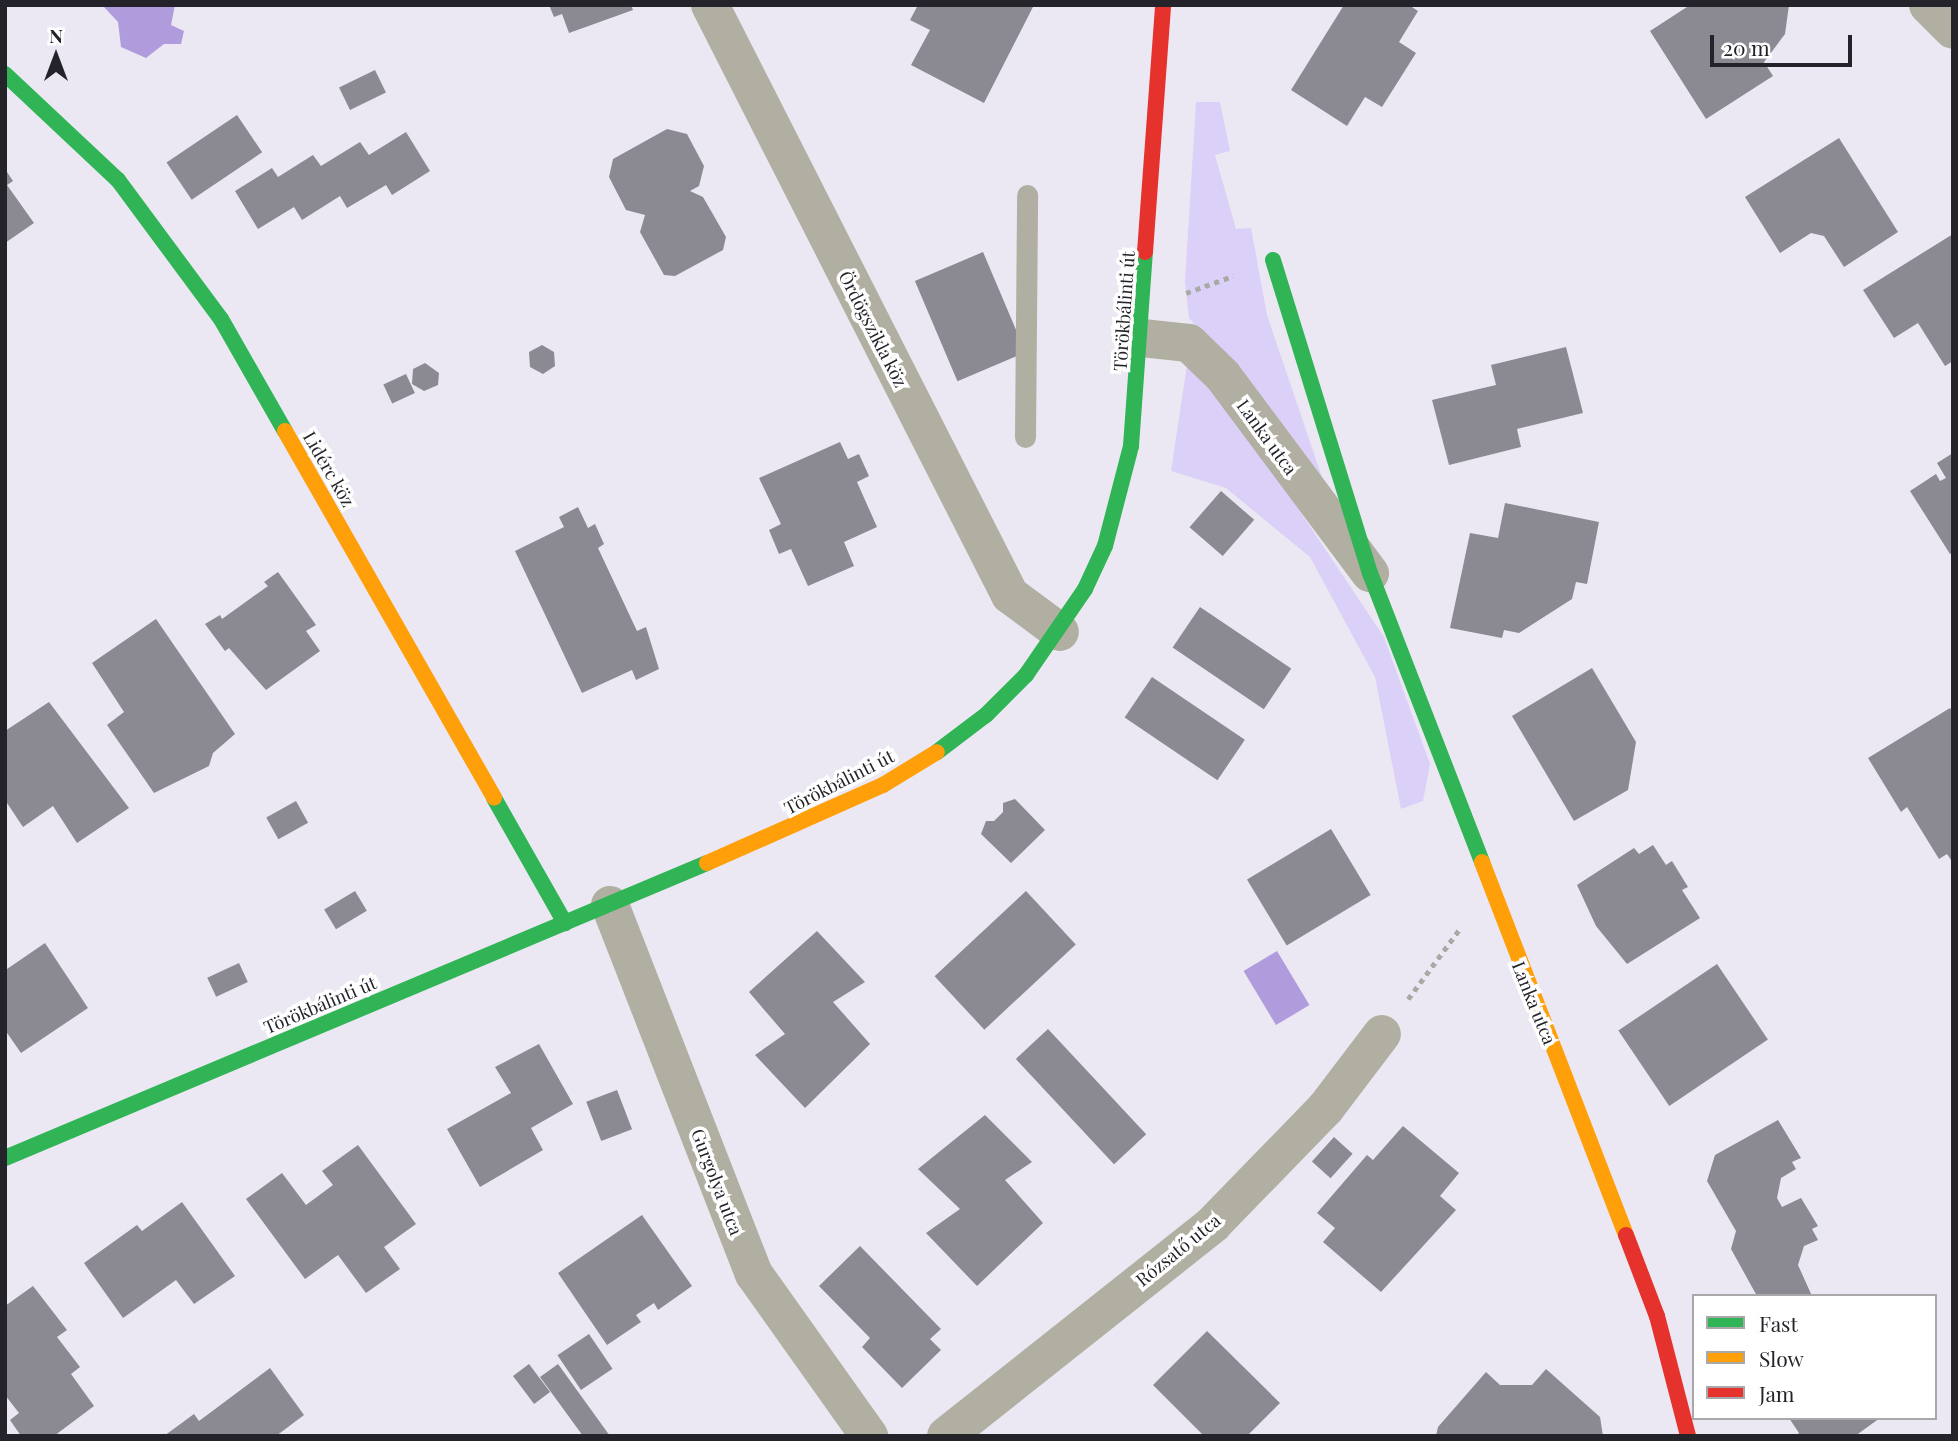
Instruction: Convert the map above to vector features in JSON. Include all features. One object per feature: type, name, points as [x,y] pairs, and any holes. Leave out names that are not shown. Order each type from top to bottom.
[{"type":"street","name":"Ördögszikla köz","points":[[710,5],[1006,586],[1026,611],[1060,632]]},
{"type":"street","name":"Törökbálinti út","points":[[5,1158],[610,905],[883,785],[986,715],[1026,675],[1060,632],[1095,568],[1121,496],[1131,446],[1142,338],[1163,5]]},
{"type":"street","points":[[1928,5],[1953,30]]},
{"type":"street","name":"Lidérc köz","points":[[5,74],[118,180],[221,319],[565,923]]},
{"type":"street","name":"Lanka utca","points":[[1273,260],[1370,573],[1489,890],[1657,1316],[1688,1436]]},
{"type":"street","name":"Lanka utca","points":[[1142,338],[1189,343],[1223,376],[1370,573]]},
{"type":"street","name":"Gurgolya utca","points":[[610,905],[754,1274],[869,1436]]},
{"type":"street","name":"Rózsatő utca","points":[[946,1436],[1213,1224],[1325,1109],[1382,1034]]},
{"type":"lane","points":[[1025,437],[1027,195]]},
{"type":"path","points":[[1176,294],[1273,260]]},
{"type":"path","points":[[1382,1034],[1489,890]]},
{"type":"shaded area","points":[[175,5],[171,25],[184,31],[181,44],[164,44],[146,58],[121,47],[118,22],[103,6]]},
{"type":"shaded area","points":[[1196,102],[1220,102],[1230,151],[1215,155],[1236,229],[1251,228],[1267,315],[1330,501],[1246,380],[1189,318],[1185,282]]},
{"type":"shaded area","points":[[1187,365],[1216,386],[1384,637],[1430,764],[1423,801],[1401,809],[1375,677],[1310,557],[1226,488],[1171,471]]},
{"type":"shaded area","points":[[1277,951],[1309,1005],[1276,1025],[1244,971]]},
{"type":"building","points":[[549,5],[631,5],[633,10],[569,33],[562,14],[554,17]]},
{"type":"building","points":[[918,5],[1034,5],[984,103],[911,65],[930,30],[910,20]]},
{"type":"building","points":[[1344,5],[1409,5],[1418,11],[1399,42],[1416,53],[1382,107],[1365,97],[1347,126],[1291,90]]},
{"type":"building","points":[[1690,5],[1789,5],[1785,34],[1764,62],[1773,76],[1706,119],[1650,31]]},
{"type":"building","points":[[375,70],[386,92],[350,110],[339,88]]},
{"type":"building","points":[[237,115],[262,152],[192,200],[167,163]]},
{"type":"building","points":[[667,129],[687,134],[704,166],[699,186],[690,191],[703,197],[726,237],[723,250],[675,276],[664,275],[640,232],[645,215],[626,210],[609,177],[613,159]]},
{"type":"building","points":[[406,132],[430,171],[392,195],[386,185],[347,208],[340,196],[302,220],[294,207],[258,229],[235,191],[272,168],[278,177],[313,155],[321,166],[360,142],[369,155]]},
{"type":"building","points":[[1839,138],[1898,232],[1844,267],[1824,236],[1811,233],[1780,253],[1745,197]]},
{"type":"building","points":[[5,169],[13,181],[7,185],[34,223],[5,243]]},
{"type":"building","points":[[1953,234],[1953,361],[1945,366],[1918,323],[1894,338],[1863,290]]},
{"type":"building","points":[[983,252],[1026,352],[957,381],[915,281]]},
{"type":"building","points":[[542,345],[554,352],[555,366],[543,374],[530,367],[529,352]]},
{"type":"building","points":[[1566,347],[1583,413],[1517,429],[1521,447],[1449,465],[1432,400],[1496,385],[1491,365]]},
{"type":"building","points":[[425,363],[439,373],[438,385],[424,391],[412,384],[413,369]]},
{"type":"building","points":[[406,374],[415,393],[392,404],[383,385]]},
{"type":"building","points":[[840,442],[848,459],[859,454],[869,476],[857,482],[877,527],[844,542],[854,566],[808,586],[791,549],[779,554],[769,530],[781,524],[759,478]]},
{"type":"building","points":[[1953,453],[1953,552],[1950,554],[1910,491],[1936,474],[1940,481],[1946,478],[1937,463]]},
{"type":"building","points":[[1221,491],[1254,520],[1223,556],[1190,527]]},
{"type":"building","points":[[1505,503],[1599,522],[1587,584],[1576,582],[1572,599],[1519,633],[1504,630],[1502,638],[1450,628],[1470,533],[1498,538]]},
{"type":"building","points":[[578,507],[588,528],[595,524],[604,544],[598,548],[637,631],[646,627],[659,669],[636,680],[632,670],[582,693],[515,551],[564,527],[559,517]]},
{"type":"building","points":[[278,572],[316,625],[306,631],[320,651],[266,690],[229,648],[225,651],[205,624],[220,615],[222,619],[268,586],[264,582]]},
{"type":"building","points":[[1200,607],[1291,669],[1264,709],[1173,648]]},
{"type":"building","points":[[156,619],[235,734],[213,753],[209,766],[154,793],[107,725],[124,712],[92,663]]},
{"type":"building","points":[[1592,668],[1636,742],[1628,790],[1574,821],[1512,716]]},
{"type":"building","points":[[1152,677],[1245,740],[1217,780],[1125,718]]},
{"type":"building","points":[[49,702],[129,808],[77,843],[53,806],[23,827],[5,800],[5,731]]},
{"type":"building","points":[[1950,708],[1953,713],[1953,863],[1947,854],[1939,859],[1907,807],[1901,812],[1868,758]]},
{"type":"building","points":[[1015,799],[1045,830],[1011,863],[981,834],[986,821],[994,821],[1003,812],[1003,803]]},
{"type":"building","points":[[296,801],[308,823],[278,839],[266,817]]},
{"type":"building","points":[[1331,829],[1371,895],[1287,945],[1247,879]]},
{"type":"building","points":[[1653,845],[1666,865],[1672,861],[1688,887],[1682,890],[1700,918],[1627,964],[1596,926],[1577,885],[1634,848],[1639,854]]},
{"type":"building","points":[[355,891],[367,911],[336,929],[324,910]]},
{"type":"building","points":[[1026,891],[1076,944],[984,1030],[935,976]]},
{"type":"building","points":[[817,931],[865,982],[833,1002],[870,1044],[805,1108],[755,1055],[785,1034],[749,992]]},
{"type":"building","points":[[45,943],[88,1008],[21,1053],[5,1030],[5,965],[7,969]]},
{"type":"building","points":[[239,963],[248,982],[216,997],[207,978]]},
{"type":"building","points":[[1717,964],[1768,1039],[1669,1106],[1618,1031]]},
{"type":"building","points":[[1048,1029],[1146,1134],[1114,1164],[1016,1059]]},
{"type":"building","points":[[539,1044],[573,1104],[531,1128],[543,1150],[480,1187],[447,1129],[511,1093],[495,1067]]},
{"type":"building","points":[[617,1090],[632,1129],[601,1141],[586,1102]]},
{"type":"building","points":[[985,1115],[1032,1162],[1005,1180],[1043,1223],[977,1286],[926,1233],[960,1209],[918,1169]]},
{"type":"building","points":[[1778,1120],[1801,1158],[1792,1162],[1796,1169],[1781,1178],[1777,1198],[1782,1207],[1801,1198],[1818,1226],[1812,1229],[1818,1240],[1804,1246],[1798,1265],[1811,1294],[1756,1294],[1731,1249],[1736,1231],[1707,1181],[1715,1155]]},
{"type":"building","points":[[1403,1126],[1459,1173],[1440,1196],[1456,1210],[1381,1292],[1323,1242],[1335,1228],[1317,1213],[1367,1155],[1373,1160]]},
{"type":"building","points":[[1334,1137],[1353,1154],[1330,1178],[1312,1162]]},
{"type":"building","points":[[358,1145],[416,1224],[384,1247],[400,1269],[366,1293],[338,1255],[305,1279],[246,1199],[282,1173],[306,1205],[333,1185],[322,1171]]},
{"type":"building","points":[[182,1202],[235,1276],[194,1304],[176,1280],[123,1318],[84,1263],[137,1225],[142,1231]]},
{"type":"building","points":[[642,1215],[692,1286],[658,1310],[654,1303],[636,1315],[641,1322],[607,1345],[558,1273]]},
{"type":"building","points":[[860,1246],[941,1329],[930,1339],[941,1350],[902,1388],[862,1347],[870,1338],[819,1286]]},
{"type":"building","points":[[33,1286],[67,1330],[57,1337],[80,1367],[71,1374],[94,1406],[54,1436],[21,1436],[10,1420],[19,1413],[5,1395],[5,1306]]},
{"type":"building","points":[[1207,1331],[1280,1403],[1247,1436],[1204,1436],[1153,1385]]},
{"type":"building","points":[[589,1334],[612,1369],[581,1390],[557,1355]]},
{"type":"building","points":[[529,1364],[550,1392],[534,1404],[513,1376]]},
{"type":"building","points":[[558,1364],[610,1436],[583,1436],[540,1377]]},
{"type":"building","points":[[270,1368],[304,1415],[276,1436],[164,1436],[194,1414],[199,1421]]},
{"type":"building","points":[[1546,1369],[1600,1417],[1603,1436],[1436,1436],[1438,1427],[1486,1372],[1500,1385],[1532,1385]]},
{"type":"building","points":[[1790,1420],[1877,1420],[1855,1436],[1796,1436],[1799,1433]]},
{"type":"traffic: fast","points":[[5,74],[118,180],[221,319],[285,431]]},
{"type":"traffic: fast","points":[[937,752],[986,715],[1026,675],[1085,589],[1105,546],[1131,446],[1145,252]]},
{"type":"traffic: fast","points":[[1273,260],[1370,573],[1482,862]]},
{"type":"traffic: fast","points":[[494,798],[565,923]]},
{"type":"traffic: fast","points":[[5,1158],[707,863]]},
{"type":"traffic: slow","points":[[285,431],[494,798]]},
{"type":"traffic: slow","points":[[707,863],[883,785],[937,752]]},
{"type":"traffic: slow","points":[[1482,862],[1626,1235]]},
{"type":"traffic: jam","points":[[1145,252],[1163,5]]},
{"type":"traffic: jam","points":[[1626,1235],[1657,1316],[1688,1436]]}]
